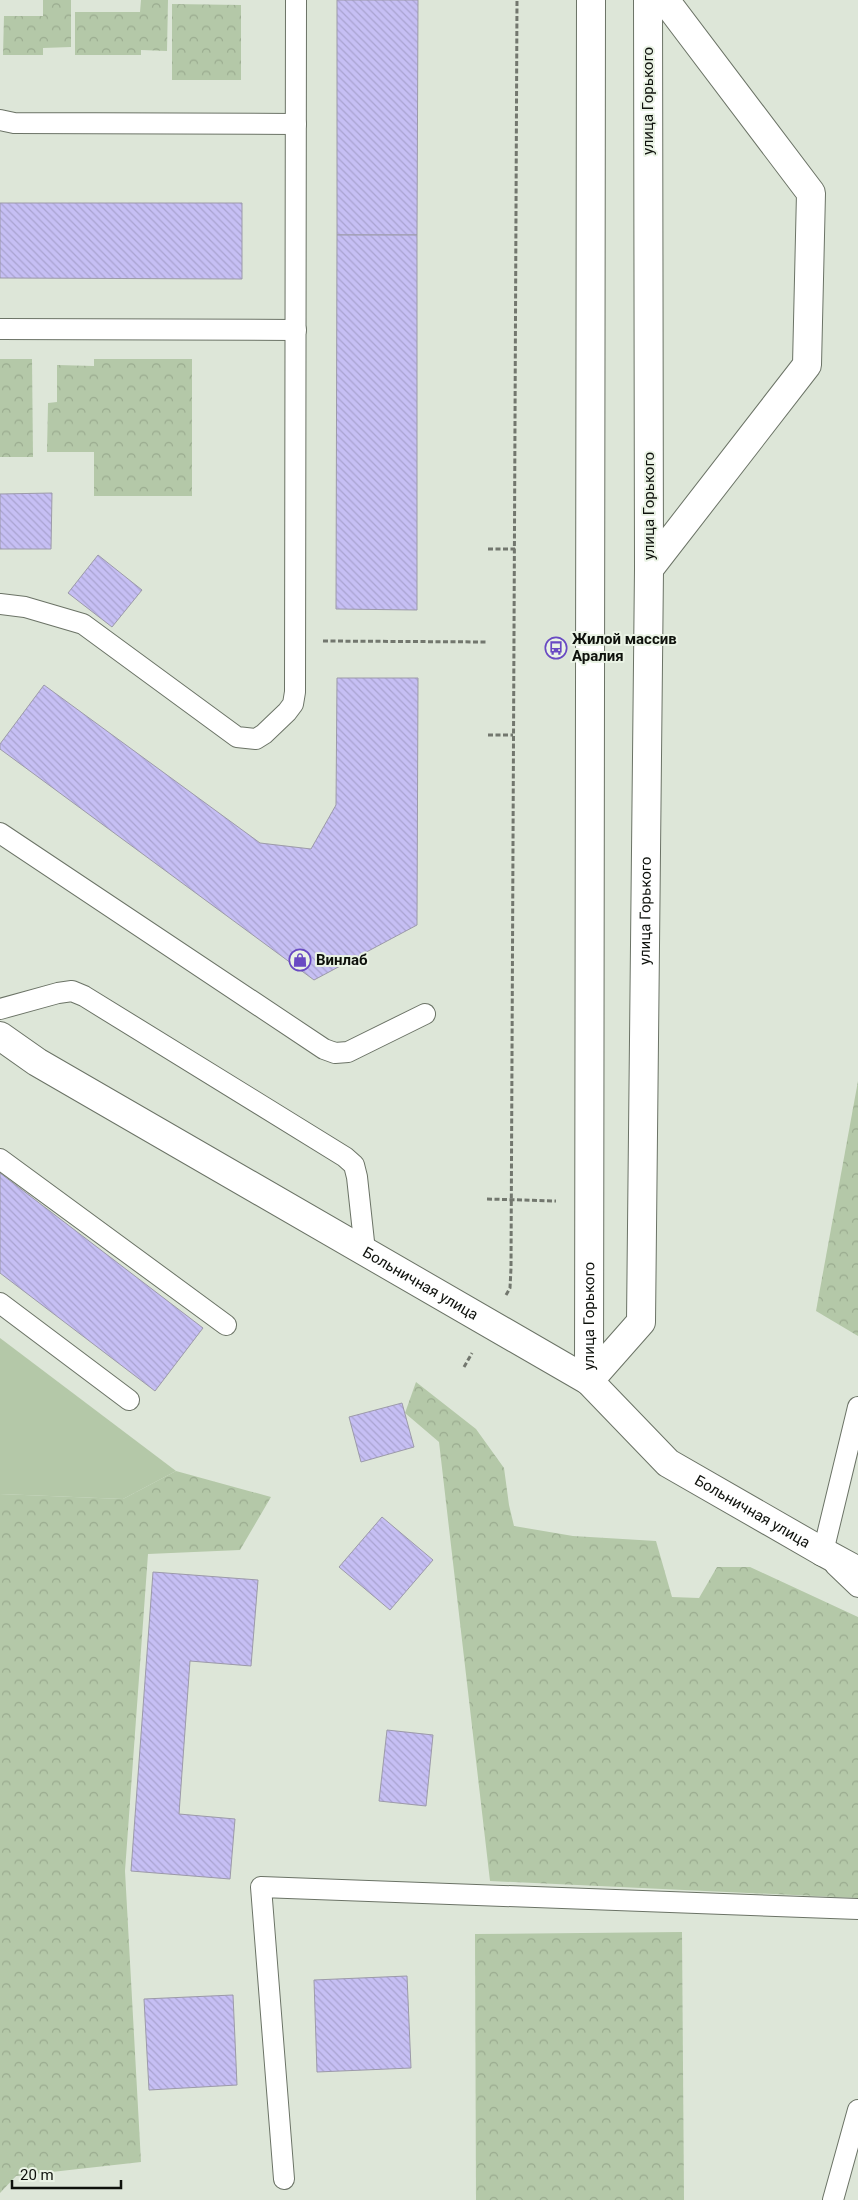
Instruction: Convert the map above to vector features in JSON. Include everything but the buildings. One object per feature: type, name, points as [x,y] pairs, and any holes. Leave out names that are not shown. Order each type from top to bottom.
[{"type":"main road","name":"улица Горького","points":[[589,1381],[591,0]]},
{"type":"main road","name":"улица Горького","points":[[589,1381],[641,1322],[649,569],[648,0]]},
{"type":"main road","points":[[649,569],[807,365],[811,193],[665,0]]},
{"type":"main road","name":"Больничная улица","points":[[0,1036],[37,1062],[589,1381],[668,1463],[858,1571]]},
{"type":"lane","points":[[0,604],[25,607],[83,624],[237,737],[246,740],[256,739],[287,712],[292,704],[295,692],[296,0]]},
{"type":"lane","points":[[0,120],[14,123],[296,124]]},
{"type":"lane","points":[[0,329],[296,330]]},
{"type":"lane","points":[[0,833],[324,1049],[336,1053],[348,1052],[425,1014]]},
{"type":"lane","points":[[0,1010],[58,993],[72,991],[84,996],[345,1157],[354,1165],[358,1178],[365,1251]]},
{"type":"lane","points":[[0,1159],[226,1325]]},
{"type":"lane","points":[[0,1303],[129,1400]]},
{"type":"lane","points":[[823,1552],[858,1406]]},
{"type":"lane","points":[[823,1552],[858,1576]]},
{"type":"lane","points":[[823,1552],[858,1587]]},
{"type":"lane","points":[[284,2178],[261,1886],[858,1909]]},
{"type":"lane","points":[[833,2200],[858,2110]]},
{"type":"path","points":[[511,1268],[518,0]]},
{"type":"path","points":[[488,549],[515,549]]},
{"type":"path","points":[[295,641],[488,642]]},
{"type":"path","points":[[488,736],[513,735]]},
{"type":"path","points":[[487,1199],[557,1202]]},
{"type":"green space","points":[[43,0],[71,0],[71,47],[43,48],[43,55],[3,55],[4,16],[43,16]]},
{"type":"green space","points":[[141,0],[168,0],[167,51],[141,50],[141,55],[75,55],[75,12],[140,12]]},
{"type":"green space","points":[[172,4],[241,5],[241,80],[172,80]]},
{"type":"green space","points":[[0,359],[32,359],[33,457],[0,457]]},
{"type":"green space","points":[[94,359],[192,359],[192,496],[94,496],[94,452],[47,452],[48,403],[57,402],[57,365],[94,366]]},
{"type":"green space","points":[[858,1081],[858,1336],[816,1311]]},
{"type":"green space","points":[[0,1338],[176,1471],[123,1499],[0,1494]]},
{"type":"green space","points":[[416,1382],[476,1429],[504,1468],[514,1526],[573,1536],[656,1541],[672,1597],[699,1598],[717,1567],[750,1567],[858,1617],[858,1898],[490,1881],[439,1442],[405,1413]]},
{"type":"green space","points":[[176,1471],[271,1497],[240,1550],[148,1554],[125,1871],[141,2162],[16,2176],[0,2193],[0,1494],[123,1499]]},
{"type":"green space","points":[[682,1932],[684,2200],[476,2200],[475,1934]]},
{"type":"place","name":"Жилой массив Аралия","points":[[556,648]]},
{"type":"place","name":"Винлаб","points":[[300,960]]}]
